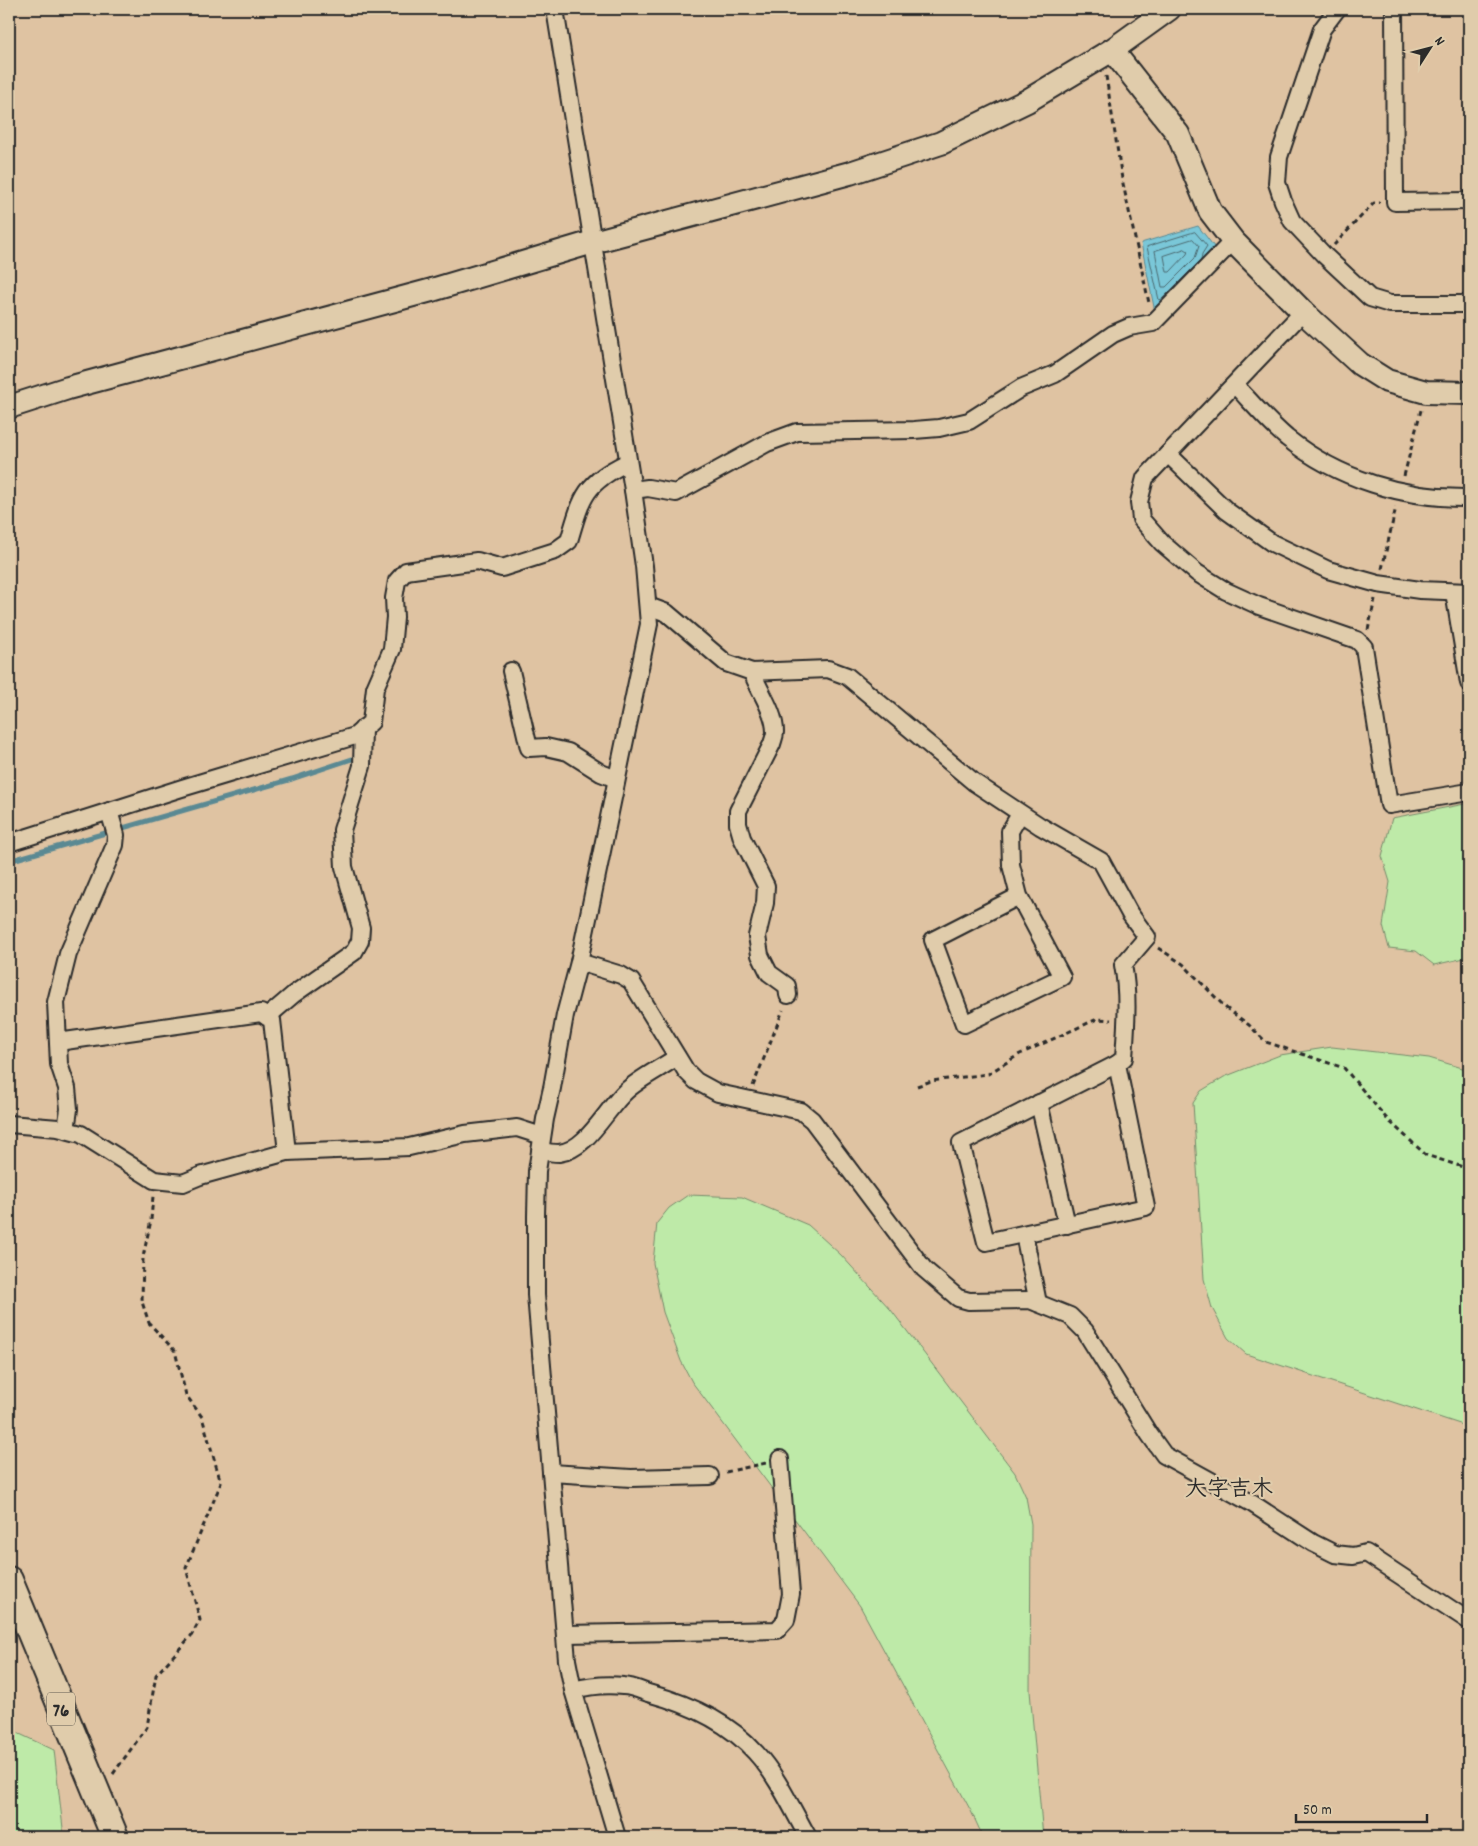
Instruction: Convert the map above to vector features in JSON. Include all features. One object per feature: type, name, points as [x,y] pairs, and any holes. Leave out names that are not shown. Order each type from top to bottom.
[{"type":"main road","name":"76","points":[[9,1580],[115,1837]]},
{"type":"street","points":[[555,9],[633,490],[644,566],[649,624],[579,962],[565,1015],[541,1144],[537,1189],[536,1295],[567,1660],[617,1837]]},
{"type":"street","points":[[9,408],[68,388],[432,290],[593,242],[850,174],[941,143],[1027,101],[1107,53],[1170,9]]},
{"type":"street","points":[[1337,9],[1322,29],[1279,157],[1277,182],[1292,221],[1324,255],[1370,298],[1390,304],[1469,304]]},
{"type":"street","points":[[1394,9],[1395,202],[1469,201]]},
{"type":"street","points":[[1107,53],[1178,134],[1210,212],[1233,241],[1304,312],[1360,364],[1387,381],[1426,392],[1469,393]]},
{"type":"street","points":[[633,490],[648,488],[676,493],[767,443],[797,432],[914,430],[939,428],[969,421],[1021,388],[1055,374],[1114,334],[1129,327],[1153,323],[1233,241]]},
{"type":"street","points":[[1304,312],[1145,478],[1139,502],[1141,519],[1162,543],[1196,573],[1226,591],[1259,606],[1357,640],[1364,647],[1389,805],[1469,792]]},
{"type":"street","points":[[1235,385],[1285,436],[1319,462],[1354,478],[1400,491],[1446,498],[1469,498]]},
{"type":"street","points":[[1168,454],[1227,511],[1272,543],[1328,570],[1378,584],[1420,590],[1462,592],[1469,682]]},
{"type":"street","points":[[9,844],[109,811],[355,736],[371,722],[375,688],[392,649],[395,617],[394,598],[397,581],[406,571],[477,561],[502,568],[555,551],[569,541],[579,505],[591,486],[628,462]]},
{"type":"street","points":[[648,606],[667,613],[726,663],[752,672],[828,669],[847,676],[975,783],[1020,814],[1101,861],[1130,914],[1147,937],[1123,966],[1127,985],[1124,1058],[1117,1064],[961,1143],[986,1242],[1146,1207],[1117,1064]]},
{"type":"street","points":[[511,671],[529,748],[546,747],[568,752],[601,773],[616,779]]},
{"type":"street","points":[[752,672],[768,706],[775,733],[772,744],[738,811],[738,824],[742,838],[766,886],[765,903],[757,936],[760,954],[768,973],[787,986],[788,996]]},
{"type":"street","points":[[267,1017],[294,994],[354,952],[360,941],[361,928],[344,867],[342,830],[362,766],[363,728]]},
{"type":"street","points":[[66,1130],[69,1108],[67,1088],[59,1064],[56,1002],[68,954],[114,845],[116,835],[109,811]]},
{"type":"street","points":[[1019,896],[933,940],[964,1024],[1062,977],[1019,896],[1011,864],[1010,831],[1020,814]]},
{"type":"street","points":[[579,962],[621,975],[632,981],[686,1072],[696,1081],[718,1093],[801,1112],[812,1120],[924,1270],[958,1298],[969,1302],[1030,1300],[1070,1316],[1086,1332],[1164,1455],[1253,1504],[1313,1543],[1335,1554],[1352,1556],[1366,1553],[1469,1620]]},
{"type":"street","points":[[58,1042],[261,1013],[272,1020],[287,1152]]},
{"type":"street","points":[[9,1124],[66,1130],[81,1134],[154,1180],[183,1183],[200,1176],[287,1152],[409,1147],[465,1134],[517,1128],[541,1144],[560,1153],[584,1142],[610,1107],[626,1090],[677,1057]]},
{"type":"street","points":[[1039,1103],[1066,1224]]},
{"type":"street","points":[[1024,1234],[1038,1303]]},
{"type":"street","points":[[566,1634],[777,1630],[786,1620],[791,1594],[780,1459]]},
{"type":"street","points":[[551,1472],[631,1478],[710,1476]]},
{"type":"street","points":[[574,1690],[590,1686],[624,1686],[669,1699],[704,1713],[738,1733],[757,1754],[779,1785],[808,1837]]},
{"type":"path","points":[[1107,53],[1122,179],[1153,323]]},
{"type":"path","points":[[1324,255],[1374,203],[1395,202]]},
{"type":"path","points":[[1364,647],[1400,491],[1426,392]]},
{"type":"path","points":[[1147,937],[1154,945],[1184,964],[1226,1008],[1249,1025],[1266,1042],[1344,1068],[1387,1119],[1426,1155],[1469,1169]]},
{"type":"path","points":[[748,1100],[788,996]]},
{"type":"path","points":[[917,1086],[931,1080],[988,1074],[1020,1054],[1098,1019],[1126,1022]]},
{"type":"path","points":[[96,1794],[148,1727],[156,1675],[191,1636],[200,1620],[186,1568],[222,1483],[202,1417],[186,1395],[175,1350],[150,1323],[142,1302],[143,1257],[151,1220],[154,1180]]},
{"type":"path","points":[[710,1476],[780,1459]]},
{"type":"green space","points":[[1465,804],[1469,808],[1469,957],[1434,965],[1416,951],[1389,948],[1383,926],[1390,882],[1382,856],[1392,818]]},
{"type":"green space","points":[[1332,1047],[1429,1058],[1469,1070],[1469,1427],[1246,1354],[1228,1338],[1212,1308],[1204,1279],[1193,1103],[1201,1091],[1224,1077],[1280,1055]]},
{"type":"green space","points":[[688,1195],[742,1197],[808,1225],[841,1255],[891,1310],[1015,1473],[1026,1497],[1031,1524],[1030,1691],[1043,1837],[983,1837],[971,1811],[860,1606],[692,1382],[681,1361],[663,1312],[653,1263],[657,1223],[669,1208]]},
{"type":"green space","points":[[9,1729],[54,1750],[64,1837],[9,1837]]},
{"type":"water","points":[[1198,226],[1215,248],[1206,256],[1208,260],[1155,312],[1141,243]]},
{"type":"waterway","points":[[9,861],[292,779],[358,757]]},
{"type":"district","name":"大字吉木","points":[[1229,1487]]}]
